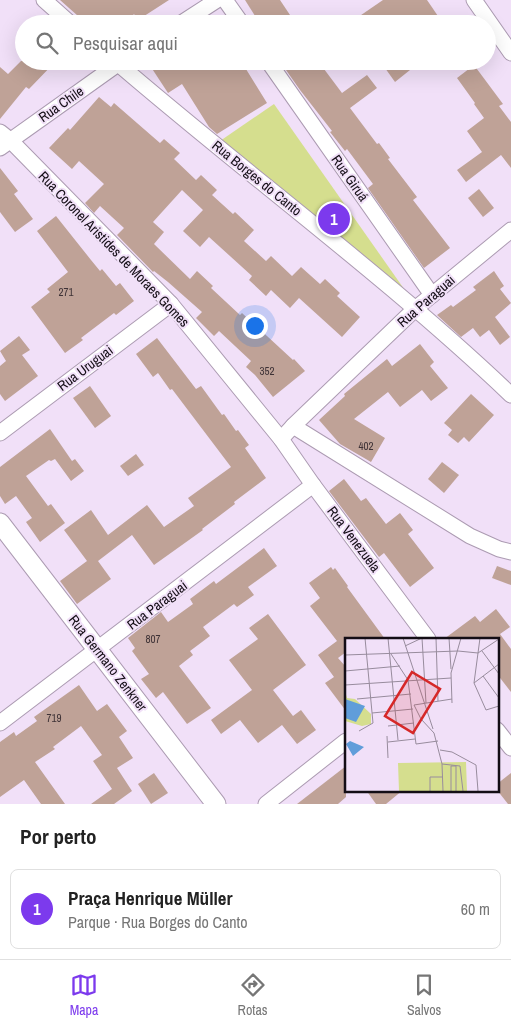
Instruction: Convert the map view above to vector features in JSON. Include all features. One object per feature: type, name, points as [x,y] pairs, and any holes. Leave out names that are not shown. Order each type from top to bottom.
[{"type":"street","points":[[44,0],[61,15]]},
{"type":"street","points":[[194,15],[217,0]]},
{"type":"street","points":[[225,0],[236,15]]},
{"type":"street","points":[[474,0],[484,15]]},
{"type":"street","points":[[496,32],[511,53]]},
{"type":"street","name":"Rua Chile","points":[[3,140],[106,70]]},
{"type":"street","name":"Rua Borges do Canto","points":[[128,70],[415,309],[511,395]]},
{"type":"street","name":"Rua Giruá","points":[[274,70],[432,295]]},
{"type":"street","name":"Rua Coronel Aristides de Moraes Gomes","points":[[3,140],[171,304],[281,439]]},
{"type":"street","name":"Rua Paraguai","points":[[281,439],[415,309],[511,230]]},
{"type":"street","name":"Rua Uruguai","points":[[0,433],[171,304]]},
{"type":"street","points":[[293,426],[470,536],[499,549],[511,552]]},
{"type":"street","name":"Rua Venezuela","points":[[281,439],[427,638]]},
{"type":"street","name":"Rua Paraguai","points":[[0,723],[313,485]]},
{"type":"street","name":"Rua Germano Zenkner","points":[[0,522],[216,804]]},
{"type":"street","points":[[498,731],[511,748]]},
{"type":"street","points":[[266,804],[345,742]]},
{"type":"green space","points":[[274,104],[409,296],[220,141]]},
{"type":"building","points":[[60,0],[169,0],[146,15],[77,15]]},
{"type":"building","points":[[245,0],[280,0],[290,15],[254,15]]},
{"type":"building","points":[[383,0],[427,0],[437,15],[361,15]]},
{"type":"building","points":[[0,67],[8,74],[15,67],[15,70],[47,70],[29,89],[26,87],[0,119]]},
{"type":"building","points":[[153,70],[247,70],[267,103],[217,134],[209,127],[182,84],[168,93]]},
{"type":"building","points":[[286,70],[325,70],[342,93],[367,75],[377,88],[350,108],[390,158],[388,159],[417,197],[413,200],[450,248],[424,268],[368,188],[373,184],[347,149],[345,151],[330,132],[332,131]]},
{"type":"building","points":[[386,70],[410,70],[395,82]]},
{"type":"building","points":[[467,70],[478,70],[503,104],[499,106],[511,122],[511,168],[501,155],[466,182],[457,170],[482,152],[467,131],[484,118],[457,78]]},
{"type":"building","points":[[99,97],[111,107],[114,103],[160,143],[164,139],[180,153],[174,159],[196,180],[201,175],[217,190],[212,195],[233,214],[235,212],[254,230],[244,241],[266,261],[271,256],[292,276],[301,267],[320,284],[325,279],[340,293],[337,296],[360,317],[342,337],[299,298],[290,308],[271,290],[266,296],[249,280],[252,276],[209,237],[200,247],[183,231],[203,210],[182,190],[153,222],[164,232],[154,244],[190,279],[197,271],[213,286],[211,288],[240,315],[242,313],[305,371],[273,397],[246,367],[251,361],[219,331],[214,336],[196,318],[202,312],[168,282],[153,272],[117,235],[124,228],[100,206],[94,213],[85,203],[104,184],[79,161],[72,169],[49,148],[68,128],[70,130]]},
{"type":"building","points":[[0,168],[18,191],[14,194],[33,219],[15,232],[0,212]]},
{"type":"building","points":[[479,189],[494,208],[483,217],[468,198]]},
{"type":"building","points":[[56,216],[100,271],[102,269],[116,286],[120,283],[134,301],[116,315],[114,313],[81,338],[83,340],[65,353],[31,307],[50,292],[47,289],[68,272],[37,231]]},
{"type":"building","points":[[494,271],[504,286],[500,289],[511,303],[495,317],[510,337],[500,345],[489,330],[480,337],[473,328],[461,337],[437,315],[451,305],[453,307],[476,290],[473,287]]},
{"type":"building","points":[[19,336],[30,350],[22,355],[38,376],[5,401],[0,394],[0,366],[6,361],[0,351]]},
{"type":"building","points":[[157,338],[196,389],[201,386],[222,415],[224,414],[236,431],[238,430],[249,445],[245,448],[266,478],[234,502],[235,504],[203,530],[154,565],[132,535],[98,561],[111,579],[77,604],[60,581],[87,561],[64,530],[91,510],[108,535],[147,505],[164,527],[194,506],[188,498],[231,467],[172,389],[170,390],[158,373],[153,377],[136,354]]},
{"type":"building","points":[[420,344],[434,362],[430,366],[448,388],[431,401],[422,390],[400,407],[388,392],[354,419],[385,438],[371,462],[340,444],[319,420],[345,396],[344,394],[387,359],[392,366]]},
{"type":"building","points":[[90,386],[111,416],[95,428],[73,398]]},
{"type":"building","points":[[471,394],[494,415],[469,442],[464,437],[458,443],[448,435],[452,430],[444,423]]},
{"type":"building","points":[[50,429],[72,461],[75,459],[84,471],[71,481],[55,459],[49,460],[26,476],[48,506],[51,504],[65,523],[40,542],[26,522],[32,518],[16,496],[5,504],[0,496],[0,467]]},
{"type":"building","points":[[136,454],[144,465],[128,476],[120,466]]},
{"type":"building","points":[[442,462],[459,475],[444,493],[428,479]]},
{"type":"building","points":[[344,479],[361,501],[366,498],[386,524],[400,513],[413,530],[408,534],[434,568],[410,587],[384,553],[379,557],[329,491]]},
{"type":"building","points":[[264,548],[277,566],[248,587],[254,595],[237,607],[234,604],[203,627],[210,636],[190,651],[193,655],[179,666],[211,708],[187,724],[163,692],[156,698],[141,679],[149,674],[132,651],[135,648],[128,638],[161,612],[168,622],[193,604],[190,599],[214,581],[216,584]]},
{"type":"building","points":[[497,566],[511,571],[511,585],[492,578]]},
{"type":"building","points":[[331,567],[333,570],[335,568],[384,638],[345,638],[345,653],[338,658],[345,666],[345,710],[325,683],[334,677],[318,655],[337,641],[310,606],[320,598],[309,583]]},
{"type":"building","points":[[496,609],[510,627],[500,634],[511,649],[511,692],[498,675],[497,637],[445,638],[475,616],[480,622]]},
{"type":"building","points":[[268,614],[306,665],[273,690],[293,716],[301,710],[316,730],[297,744],[282,725],[258,743],[240,720],[221,734],[211,720],[252,690],[229,660],[258,639],[249,628]]},
{"type":"building","points":[[79,685],[97,711],[107,704],[127,731],[119,737],[133,758],[117,768],[132,791],[114,804],[91,804],[112,789],[93,761],[102,755],[81,726],[53,747],[55,749],[35,762],[65,804],[41,804],[24,780],[0,797],[0,742],[14,732],[16,736],[37,721],[34,717]]},
{"type":"building","points":[[345,767],[346,797],[338,804],[297,804]]},
{"type":"building","points":[[154,773],[168,793],[151,804],[138,784]]},
{"type":"building","points":[[511,773],[511,804],[508,804],[498,791],[498,783]]},
{"type":"building","points":[[367,792],[401,792],[386,804],[376,804]]},
{"type":"place","name":"Praça Henrique Müller","points":[[334,219]]}]
